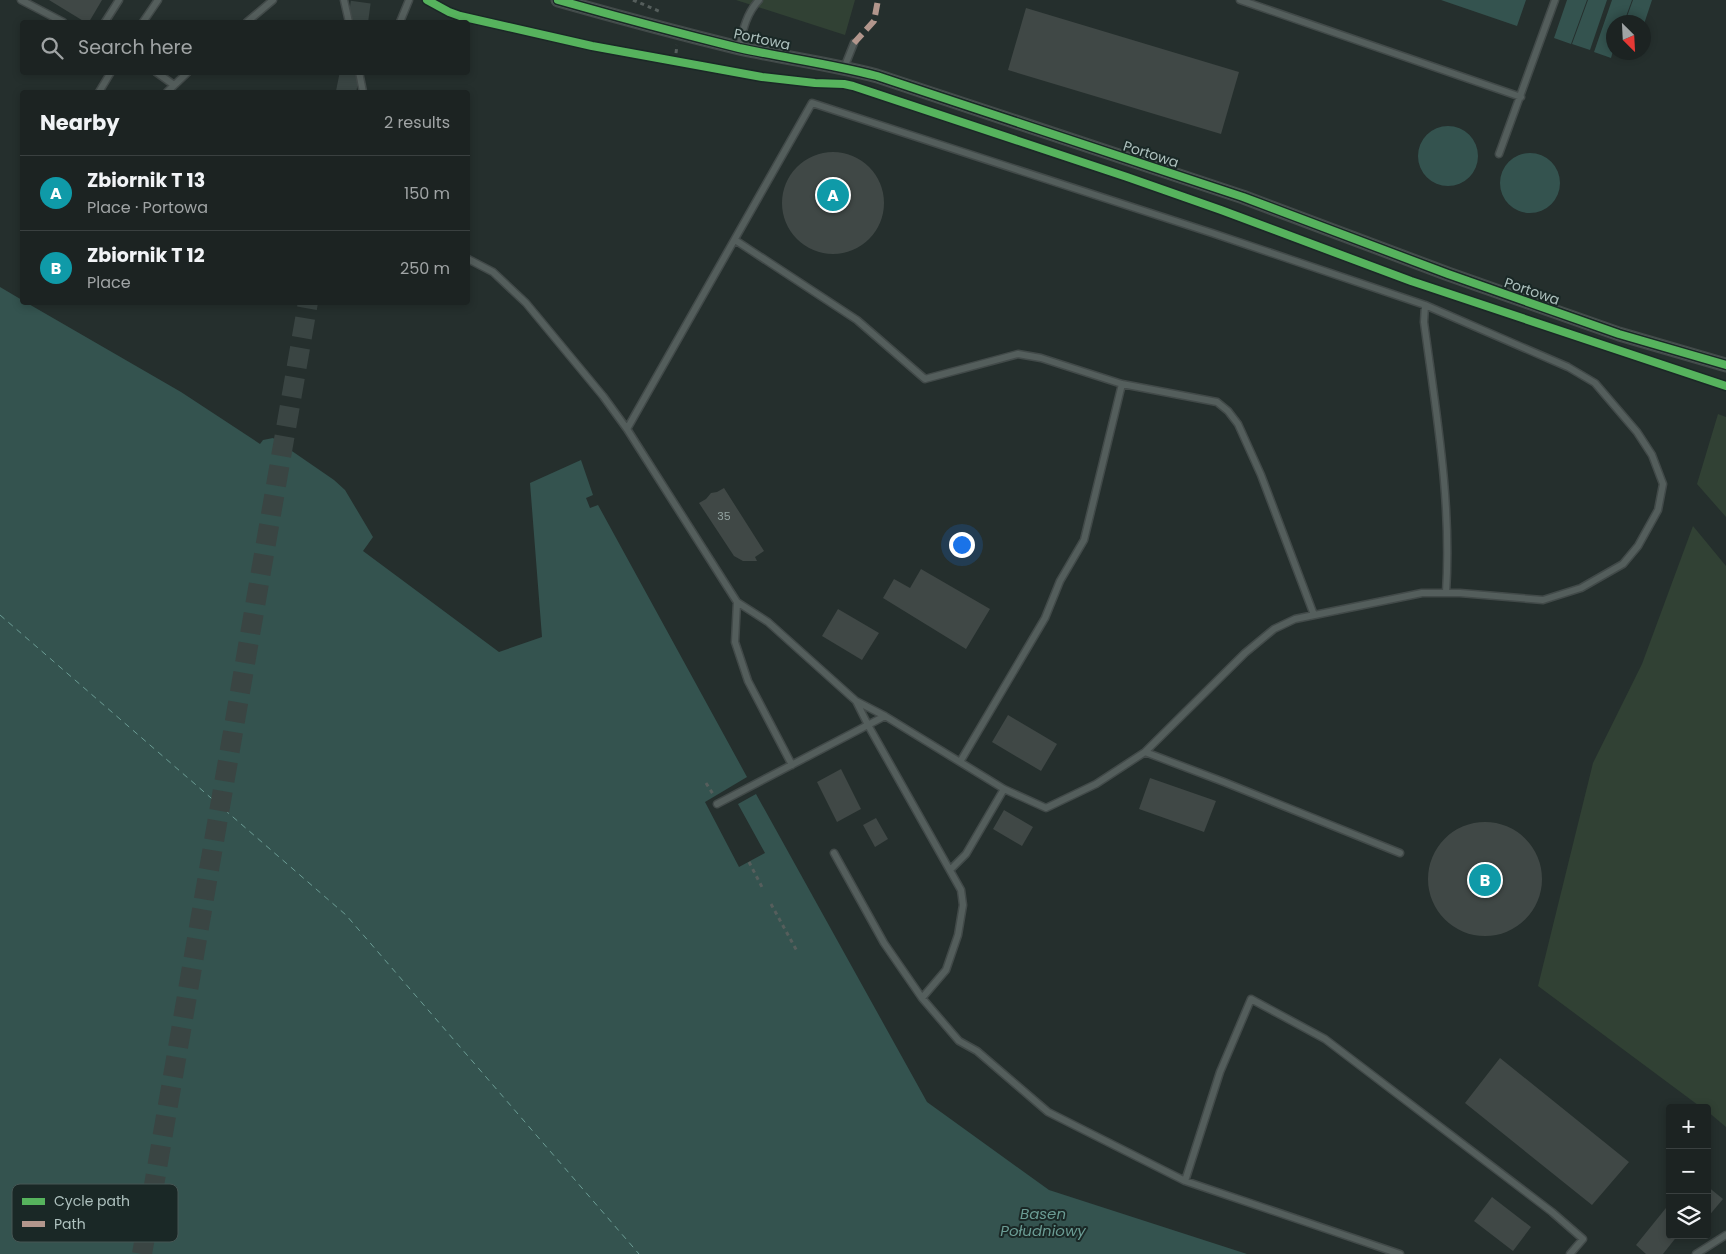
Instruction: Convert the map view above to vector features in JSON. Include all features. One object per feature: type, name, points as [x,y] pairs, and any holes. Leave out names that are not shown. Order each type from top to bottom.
[{"type":"street","name":"Portowa","points":[[558,0],[739,48],[877,76],[1243,197],[1448,274],[1619,334],[1725,360]]},
{"type":"lane","points":[[21,0],[59,20]]},
{"type":"lane","points":[[106,20],[120,0]]},
{"type":"lane","points":[[144,20],[158,0]]},
{"type":"lane","points":[[248,20],[273,0]]},
{"type":"lane","points":[[344,0],[348,20]]},
{"type":"lane","points":[[401,20],[409,0]]},
{"type":"lane","points":[[739,48],[743,28],[751,9],[759,0]]},
{"type":"lane","points":[[1240,0],[1521,97]]},
{"type":"lane","points":[[1499,154],[1555,0]]},
{"type":"lane","points":[[844,68],[854,43]]},
{"type":"lane","points":[[100,90],[109,75]]},
{"type":"lane","points":[[160,75],[174,85]]},
{"type":"lane","points":[[169,90],[185,75]]},
{"type":"lane","points":[[360,75],[363,90]]},
{"type":"lane","points":[[470,259],[493,272],[526,303],[603,396],[627,429],[737,602],[768,622],[856,701],[886,716],[1004,789],[1046,808],[1096,784],[1145,752],[1246,653],[1274,629],[1295,619],[1422,593],[1543,600],[1581,588],[1622,564],[1638,546],[1658,510],[1663,484],[1652,455],[1637,432],[1594,383],[1568,367],[1425,305],[1212,232],[812,103],[627,429]]},
{"type":"lane","points":[[735,240],[857,320],[925,379],[1018,354],[1040,358],[1122,384],[1217,402],[1228,411],[1238,424],[1261,475],[1314,615]]},
{"type":"lane","points":[[1425,305],[1424,322],[1446,486],[1448,562],[1446,593]]},
{"type":"lane","points":[[960,762],[1045,618],[1060,581],[1084,540],[1122,384]]},
{"type":"lane","points":[[737,602],[735,642],[748,681],[792,765]]},
{"type":"lane","points":[[856,701],[961,890],[963,905],[958,935],[946,970],[922,998]]},
{"type":"lane","points":[[717,804],[886,716]]},
{"type":"lane","points":[[1145,752],[1400,853]]},
{"type":"lane","points":[[950,870],[966,854],[1004,789]]},
{"type":"lane","points":[[834,853],[884,943],[922,998],[959,1041],[977,1051],[1048,1112],[1185,1181],[1400,1254]]},
{"type":"lane","points":[[1185,1181],[1220,1072],[1251,999],[1325,1039],[1552,1212],[1583,1238],[1570,1254]]},
{"type":"lane","points":[[1696,1254],[1726,1235]]},
{"type":"path","points":[[762,77],[763,71]]},
{"type":"path","points":[[706,782],[714,796]]},
{"type":"path","points":[[749,862],[763,889]]},
{"type":"path","points":[[771,904],[798,953]]},
{"type":"green space","points":[[736,0],[855,0],[845,35]]},
{"type":"green space","points":[[1718,414],[1726,417],[1726,517],[1697,484]]},
{"type":"green space","points":[[1693,526],[1726,566],[1726,1127],[1711,1114],[1711,1104],[1697,1104],[1538,986],[1593,763],[1642,664]]},
{"type":"water","points":[[1441,0],[1526,0],[1517,26]]},
{"type":"water","points":[[1567,0],[1587,0],[1571,44],[1554,38]]},
{"type":"water","points":[[1588,0],[1607,0],[1590,50],[1572,44]]},
{"type":"water","points":[[1612,0],[1632,0],[1627,15],[1607,15]]},
{"type":"water","points":[[1633,0],[1652,0],[1647,15],[1628,15]]},
{"type":"water","points":[[1606,17],[1606,56],[1594,52]]},
{"type":"water","points":[[1442,126],[1454,126],[1465,131],[1473,139],[1478,150],[1476,168],[1465,181],[1454,186],[1442,186],[1431,181],[1423,173],[1418,162],[1418,150],[1423,139],[1431,131]]},
{"type":"water","points":[[1524,153],[1536,153],[1547,158],[1555,166],[1560,177],[1558,195],[1547,208],[1536,213],[1524,213],[1513,208],[1505,200],[1500,189],[1500,177],[1505,166],[1513,158]]},
{"type":"water","name":"Basen Południowy","points":[[0,287],[20,299],[20,305],[30,305],[181,392],[260,444],[263,440],[273,438],[334,480],[345,490],[373,537],[363,551],[499,652],[542,637],[530,483],[581,460],[593,495],[586,498],[590,508],[598,505],[747,777],[705,802],[739,867],[765,853],[738,804],[756,794],[927,1102],[1049,1190],[1247,1254],[0,1254]]},
{"type":"building","points":[[49,0],[102,0],[90,20],[82,20]]},
{"type":"building","points":[[1026,8],[1239,72],[1221,134],[1008,70]]},
{"type":"building","points":[[833,152],[852,156],[869,167],[880,184],[884,203],[880,222],[869,239],[852,250],[833,254],[814,250],[797,239],[786,222],[782,203],[786,184],[797,167],[814,156]]},
{"type":"building","points":[[724,488],[764,551],[755,557],[757,561],[743,561],[734,556],[699,503],[711,493]]},
{"type":"building","points":[[921,569],[990,609],[966,649],[883,598],[894,579],[910,588]]},
{"type":"building","points":[[838,609],[879,633],[862,660],[822,636]]},
{"type":"building","points":[[1008,715],[1057,744],[1041,771],[992,742]]},
{"type":"building","points":[[841,769],[861,809],[837,822],[817,782]]},
{"type":"building","points":[[1150,778],[1216,801],[1204,832],[1139,809]]},
{"type":"building","points":[[1004,810],[1033,827],[1022,846],[993,829]]},
{"type":"building","points":[[876,818],[888,839],[875,847],[863,825]]},
{"type":"building","points":[[1485,822],[1507,827],[1525,839],[1537,857],[1542,879],[1537,901],[1525,919],[1507,931],[1485,936],[1463,931],[1445,919],[1433,901],[1428,879],[1433,857],[1445,839],[1463,827]]},
{"type":"building","points":[[1500,1058],[1629,1162],[1592,1205],[1465,1103]]},
{"type":"building","points":[[1711,1189],[1723,1199],[1711,1213]]},
{"type":"building","points":[[1492,1197],[1531,1227],[1513,1251],[1474,1221]]},
{"type":"building","points":[[1666,1208],[1666,1239],[1675,1239],[1663,1254],[1646,1254],[1636,1245]]},
{"type":"ferry route","points":[[0,615],[346,915],[639,1254]]},
{"type":"tunnel","points":[[358,20],[361,0]]},
{"type":"tunnel","points":[[346,90],[349,75]]},
{"type":"tunnel","points":[[154,1184],[307,305]]},
{"type":"tunnel","points":[[142,1254],[144,1242]]},
{"type":"marked path","points":[[854,43],[874,21],[878,0]]},
{"type":"cycle path","points":[[427,0],[460,16],[592,46],[762,77],[853,86],[1127,177],[1411,281],[1726,386]]},
{"type":"cycle path","points":[[558,0],[739,48],[877,76],[1243,197],[1448,274],[1619,334],[1726,365]]},
{"type":"place","name":"Zbiornik T 13","points":[[833,195]]},
{"type":"place","name":"Zbiornik T 12","points":[[1485,880]]}]
